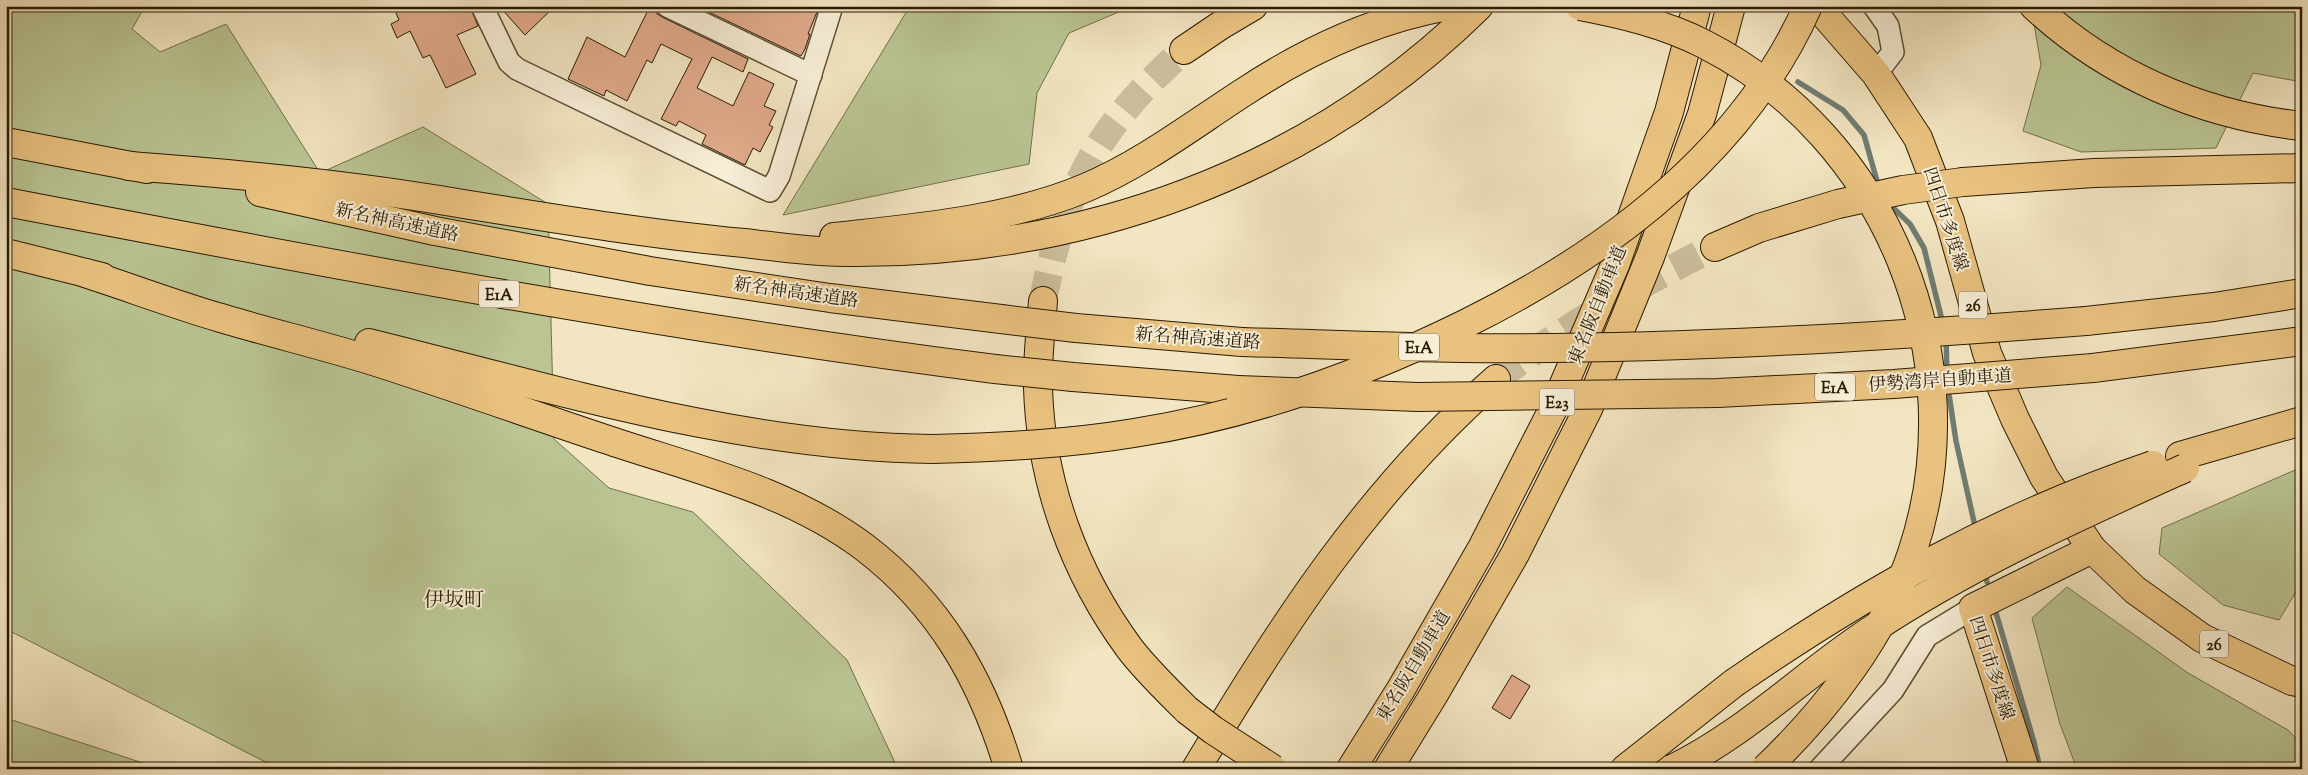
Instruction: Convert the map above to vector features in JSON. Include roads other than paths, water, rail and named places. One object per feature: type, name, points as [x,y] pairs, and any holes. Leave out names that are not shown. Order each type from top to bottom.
[{"type":"main road","points":[[1184,50],[1220,25],[1253,6]]},
{"type":"main road","points":[[1580,6],[1662,26],[1702,43],[1738,63],[1802,112],[1833,145],[1863,185],[1886,228],[1903,266],[1921,318],[1930,365],[1934,419],[1931,465],[1924,509],[1912,553],[1889,609],[1856,663],[1818,712],[1765,769]]},
{"type":"main road","name":"東名阪自動車道","points":[[1351,769],[1401,689],[1482,548],[1555,405],[1615,265],[1669,112],[1697,6]]},
{"type":"main road","name":"東名阪自動車道","points":[[1388,769],[1433,696],[1515,554],[1588,409],[1650,257],[1702,114],[1731,6]]},
{"type":"main road","points":[[2034,6],[2071,37],[2105,61],[2145,82],[2225,113],[2270,123],[2302,126]]},
{"type":"main road","points":[[732,242],[815,240],[897,230],[976,217],[1032,205],[1076,191],[1123,170],[1246,90],[1326,46],[1384,22],[1424,10],[1466,9]]},
{"type":"main road","points":[[129,166],[242,174],[328,183],[516,214],[683,238],[840,252],[941,249],[1049,234],[1113,219],[1163,203],[1222,179],[1322,128],[1413,66],[1466,9]]},
{"type":"main road","points":[[6,253],[671,417],[747,433],[829,444],[933,449],[1012,447],[1135,433],[1205,419],[1320,386],[1378,365],[1545,282],[1596,249],[1650,208],[1700,162],[1739,119],[1774,71],[1799,27],[1816,10]]},
{"type":"main road","name":"四日市多度線","points":[[1816,10],[1876,74],[1918,138],[1950,221],[1987,354],[2015,419],[2044,477],[2092,549],[2135,590],[2202,638],[2292,681],[2302,683]]},
{"type":"main road","name":"新名神高速道路","points":[[6,142],[292,198],[435,231],[650,271],[830,298],[1076,328],[1242,342],[1464,348],[1707,344],[1880,337],[2086,321],[2214,306],[2302,293]]},
{"type":"main road","points":[[1715,247],[1759,228],[1838,204],[1903,190],[1963,182],[2084,174],[2302,168]]},
{"type":"main road","name":"伊勢湾岸自動車道","points":[[6,202],[564,306],[830,348],[994,369],[1238,390],[1418,397],[1738,392],[1894,384],[2093,368],[2302,342]]},
{"type":"main road","points":[[85,273],[218,318],[369,360],[651,455],[733,480],[797,506],[863,546],[918,596],[943,626],[964,659],[982,695],[1000,736],[1009,769]]},
{"type":"main road","points":[[1043,300],[1038,387],[1041,425],[1052,488],[1071,546],[1088,583],[1115,627],[1160,683],[1187,710],[1213,730],[1274,769]]},
{"type":"main road","points":[[1196,769],[1237,700],[1317,579],[1361,521],[1432,438],[1496,379]]},
{"type":"main road","points":[[1625,769],[1734,683],[1796,640],[1912,570],[1973,538],[2048,504],[2108,480],[2182,462],[2302,422]]},
{"type":"main road","points":[[1672,769],[1714,745],[1824,663],[1926,595],[2182,462]]},
{"type":"main road","name":"四日市多度線","points":[[2025,769],[1973,608],[2092,549]]},
{"type":"street","points":[[482,6],[509,62],[517,69],[770,191],[779,176],[832,6]]},
{"type":"street","points":[[666,6],[811,75]]},
{"type":"street","points":[[1874,6],[1888,26],[1893,52],[1876,74]]},
{"type":"street","points":[[1820,769],[1893,690],[1927,636],[1973,608]]},
{"type":"waterway","points":[[1798,82],[1843,110],[1864,135],[1879,188]]},
{"type":"waterway","points":[[1887,202],[1910,224],[1924,248],[1943,324]]},
{"type":"waterway","points":[[1946,338],[1947,374]]},
{"type":"waterway","points":[[1948,388],[1956,441],[1976,531]]},
{"type":"waterway","points":[[1985,572],[1987,582]]},
{"type":"waterway","points":[[1994,606],[2034,742],[2040,769]]},
{"type":"tunnel","points":[[1043,301],[1062,225],[1074,192],[1090,161],[1129,105],[1184,50]]},
{"type":"tunnel","points":[[1496,379],[1575,324],[1657,277],[1715,247]]},
{"type":"district","name":"伊坂町","points":[[454,599]]}]
